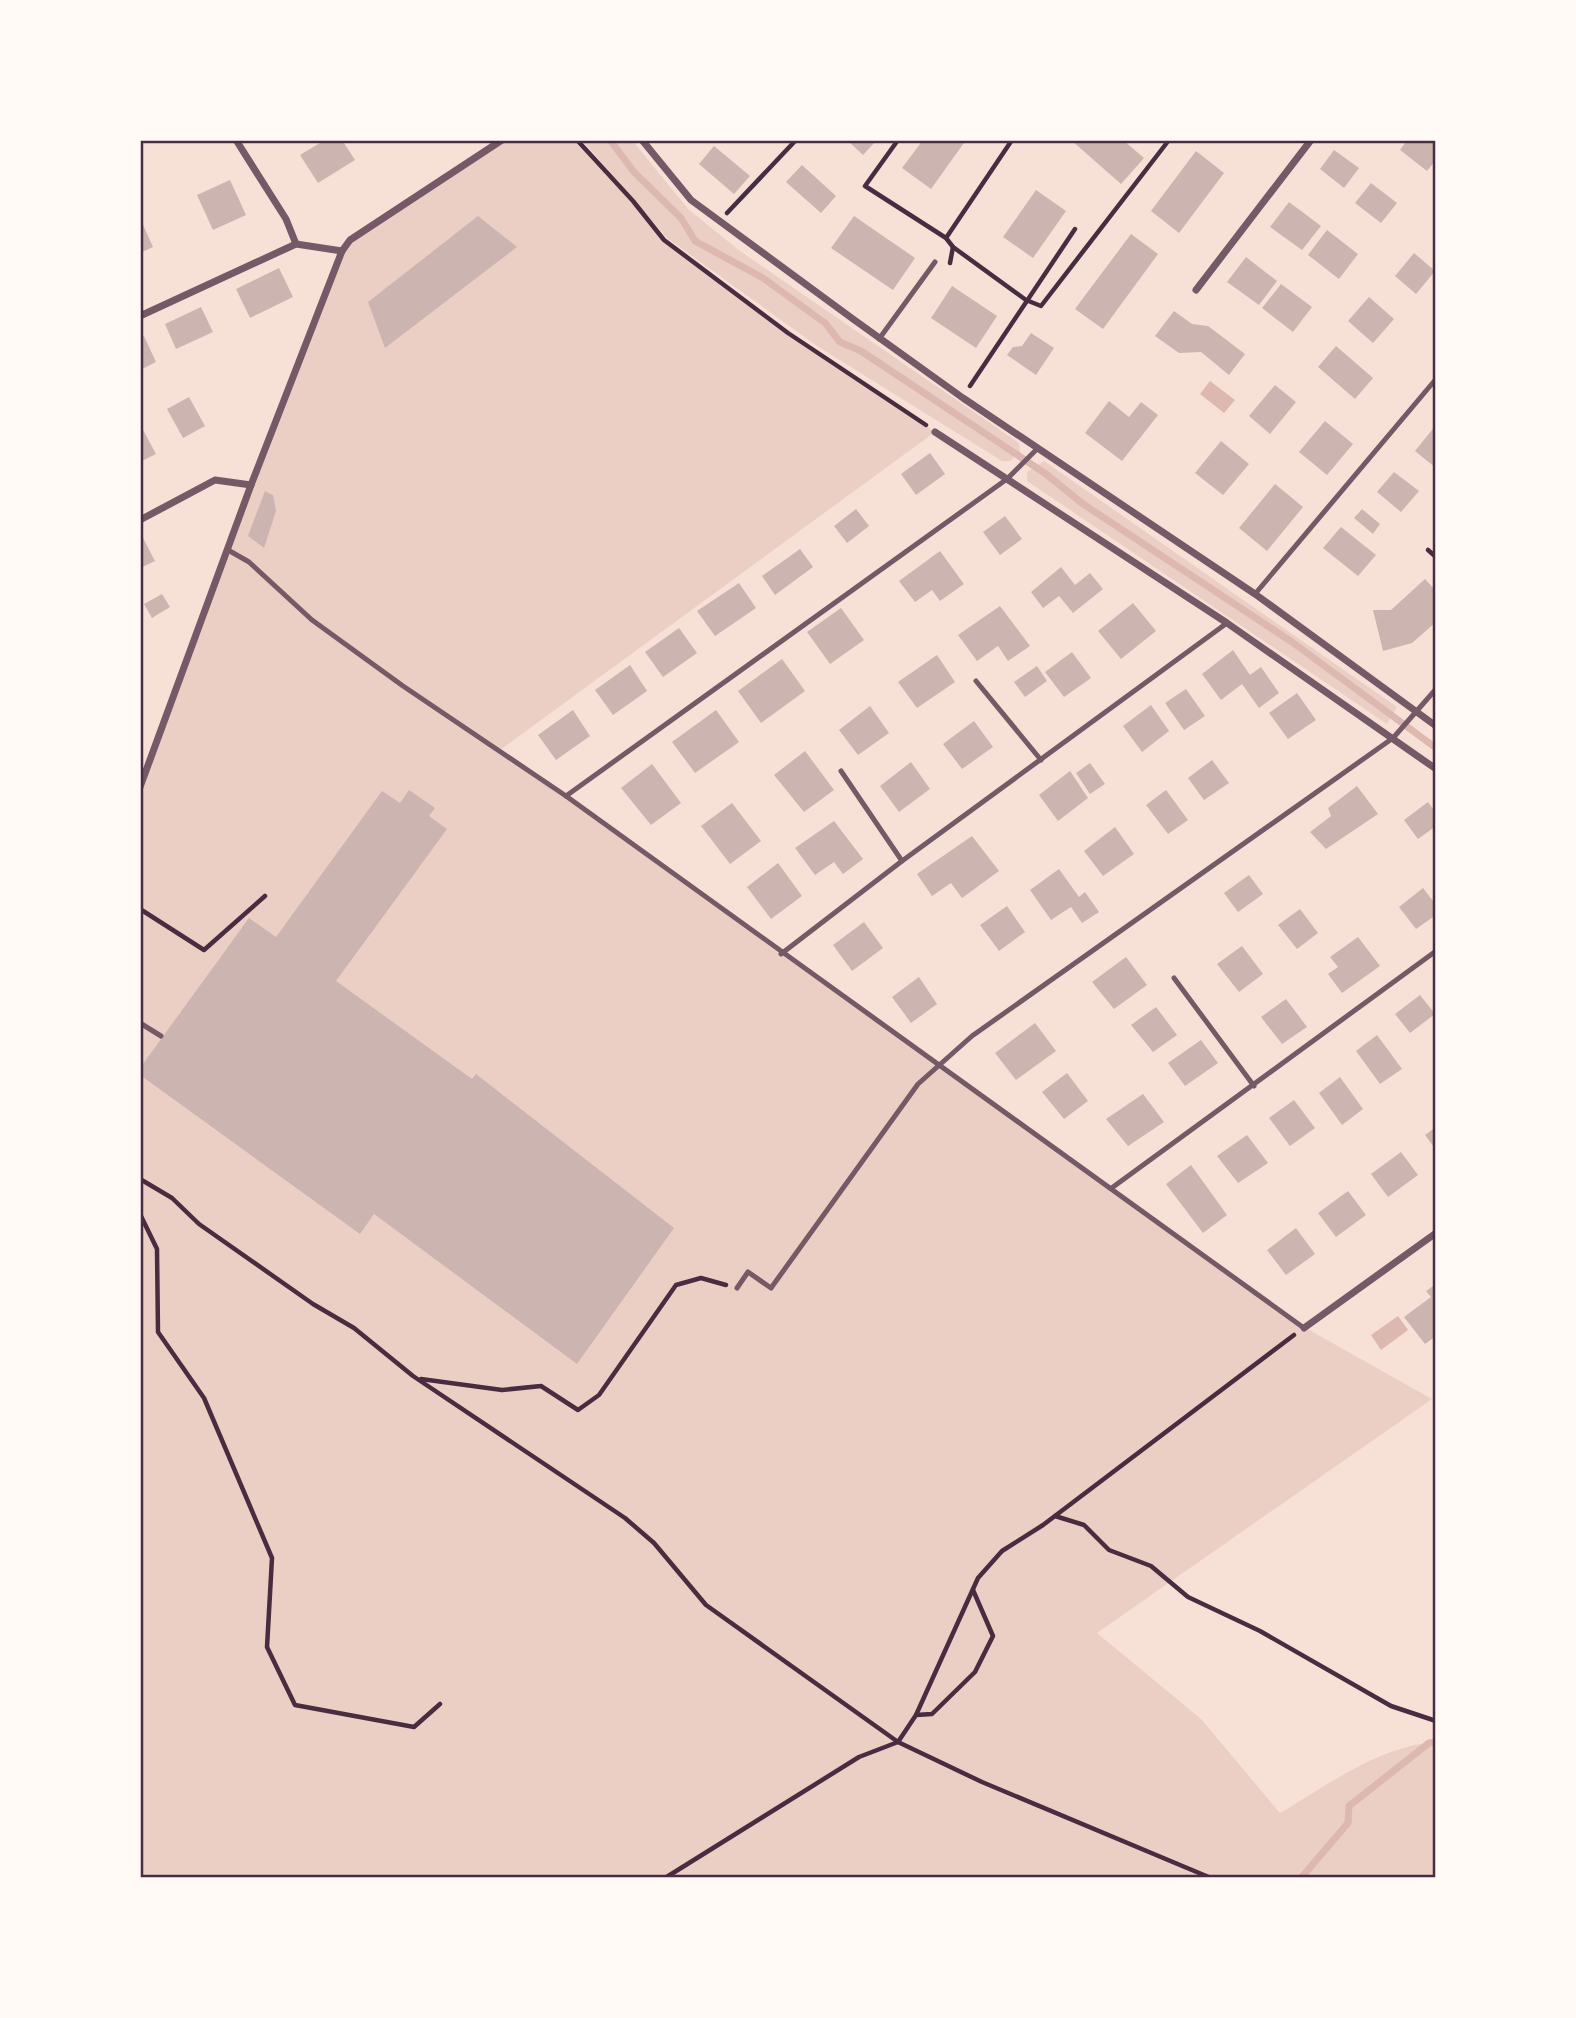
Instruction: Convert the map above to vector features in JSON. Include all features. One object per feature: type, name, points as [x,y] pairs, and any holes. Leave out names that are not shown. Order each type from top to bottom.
[{"type":"street","points":[[236,140],[286,219],[296,244]]},
{"type":"street","points":[[140,787],[251,485],[342,251],[350,240],[502,140]]},
{"type":"street","points":[[642,140],[691,200],[879,339],[1036,451],[1255,594],[1436,726]]},
{"type":"street","points":[[1196,290],[1311,140]]},
{"type":"street","points":[[140,316],[296,244],[342,251]]},
{"type":"street","points":[[935,432],[1227,623],[1394,737],[1436,769]]},
{"type":"street","points":[[140,520],[215,480],[251,485]]},
{"type":"street","points":[[1304,1328],[1436,1233]]},
{"type":"lane","points":[[879,339],[934,262]]},
{"type":"lane","points":[[1255,594],[1436,379]]},
{"type":"lane","points":[[566,796],[1007,479],[1036,451]]},
{"type":"lane","points":[[228,550],[249,562],[313,620],[358,653],[566,796],[937,1066],[1113,1187],[1304,1328]]},
{"type":"lane","points":[[781,954],[902,860],[1227,623]]},
{"type":"lane","points":[[975,681],[1041,760]]},
{"type":"lane","points":[[737,1288],[748,1272],[771,1288],[918,1084],[972,1036],[1394,737],[1414,711],[1436,690]]},
{"type":"lane","points":[[841,771],[902,860]]},
{"type":"lane","points":[[1113,1187],[1436,951]]},
{"type":"lane","points":[[1174,978],[1254,1086]]},
{"type":"lane","points":[[140,1023],[162,1036]]},
{"type":"path","points":[[578,140],[664,240],[788,333],[935,432]]},
{"type":"path","points":[[720,221],[796,140]]},
{"type":"path","points":[[898,140],[865,186],[946,238],[953,247],[1026,300],[1041,306],[1169,140]]},
{"type":"path","points":[[946,238],[1012,140]]},
{"type":"path","points":[[963,398],[1075,229]]},
{"type":"path","points":[[1428,550],[1436,557]]},
{"type":"path","points":[[140,909],[204,950],[265,896]]},
{"type":"path","points":[[140,1179],[172,1198],[199,1224],[313,1304],[354,1328],[419,1379],[625,1518],[654,1544],[706,1605],[898,1742],[982,1782],[1211,1878]]},
{"type":"path","points":[[140,1214],[157,1249],[158,1332],[205,1398],[272,1558],[267,1647],[295,1705],[414,1727],[440,1704]]},
{"type":"path","points":[[419,1379],[502,1390],[541,1386],[578,1410],[599,1395],[676,1285],[701,1278],[737,1288]]},
{"type":"path","points":[[665,1878],[859,1757],[898,1742],[916,1716],[973,1590],[1002,1551],[1054,1516],[1304,1328]]},
{"type":"path","points":[[1054,1516],[1084,1525],[1109,1550],[1151,1566],[1188,1597],[1260,1631],[1391,1706],[1436,1721]]},
{"type":"path","points":[[916,1716],[932,1714],[975,1672],[993,1636],[973,1590]]},
{"type":"shaded area","points":[[502,140],[577,140],[633,201],[664,240],[788,333],[935,432],[500,750],[1304,1327],[1432,1399],[1097,1633],[1201,1719],[1280,1813],[1374,1759],[1415,1745],[1436,1742],[1436,1878],[140,1878],[140,787],[228,550],[350,240]]},
{"type":"shaded area","points":[[582,140],[632,140],[688,209],[740,251],[1019,443],[1020,453],[1010,461],[1002,461],[817,346],[667,238]]},
{"type":"shaded area","points":[[1210,381],[1235,400],[1224,413],[1200,394]]},
{"type":"shaded area","points":[[1044,461],[1397,707],[1387,724],[1027,481],[1027,472]]},
{"type":"shaded area","points":[[1398,1316],[1408,1330],[1381,1350],[1371,1335]]},
{"type":"building","points":[[325,140],[342,140],[355,160],[318,183],[300,155]]},
{"type":"building","points":[[847,140],[877,140],[863,155]]},
{"type":"building","points":[[923,140],[966,140],[931,189],[902,168]]},
{"type":"building","points":[[1071,140],[1123,140],[1144,158],[1121,184]]},
{"type":"building","points":[[1407,140],[1432,140],[1436,143],[1436,160],[1427,171],[1400,150]]},
{"type":"building","points":[[714,146],[750,176],[734,194],[699,164]]},
{"type":"building","points":[[1334,150],[1359,168],[1344,188],[1320,169]]},
{"type":"building","points":[[1196,151],[1224,173],[1179,233],[1151,211]]},
{"type":"building","points":[[802,165],[836,196],[821,213],[786,182]]},
{"type":"building","points":[[230,180],[246,215],[213,230],[197,195]]},
{"type":"building","points":[[1371,183],[1397,203],[1381,223],[1355,203]]},
{"type":"building","points":[[1036,190],[1066,211],[1033,258],[1003,237]]},
{"type":"building","points":[[1289,202],[1321,226],[1302,250],[1270,227]]},
{"type":"building","points":[[478,216],[517,247],[385,348],[368,302]]},
{"type":"building","points":[[854,216],[915,258],[893,290],[831,248]]},
{"type":"building","points":[[140,218],[153,247],[140,253]]},
{"type":"building","points":[[1327,230],[1358,254],[1339,279],[1308,255]]},
{"type":"building","points":[[1131,234],[1158,254],[1103,329],[1075,309]]},
{"type":"building","points":[[1414,253],[1435,271],[1416,294],[1395,276]]},
{"type":"building","points":[[1246,257],[1277,281],[1259,305],[1227,282]]},
{"type":"building","points":[[279,268],[293,297],[250,318],[236,289]]},
{"type":"building","points":[[1281,284],[1312,307],[1293,332],[1262,308]]},
{"type":"building","points":[[952,286],[997,316],[976,348],[931,318]]},
{"type":"building","points":[[1369,297],[1394,319],[1373,343],[1348,321]]},
{"type":"building","points":[[201,307],[213,332],[176,349],[165,324]]},
{"type":"building","points":[[1174,311],[1192,324],[1208,326],[1245,354],[1229,375],[1201,352],[1179,353],[1155,336]]},
{"type":"building","points":[[1031,333],[1054,348],[1036,375],[1007,355],[1013,347],[1022,346]]},
{"type":"building","points":[[144,336],[156,362],[140,370],[140,338]]},
{"type":"building","points":[[1336,346],[1373,378],[1355,399],[1318,367]]},
{"type":"building","points":[[1275,385],[1296,402],[1270,434],[1249,416]]},
{"type":"building","points":[[189,397],[205,426],[183,438],[167,409]]},
{"type":"building","points":[[1109,401],[1129,417],[1141,402],[1158,415],[1122,461],[1085,433]]},
{"type":"building","points":[[1325,421],[1353,444],[1327,475],[1299,452]]},
{"type":"building","points":[[140,424],[156,454],[140,462]]},
{"type":"building","points":[[1436,425],[1436,468],[1415,451]]},
{"type":"building","points":[[1221,441],[1249,464],[1223,495],[1195,473]]},
{"type":"building","points":[[930,453],[945,474],[916,495],[901,474]]},
{"type":"building","points":[[1394,472],[1419,491],[1401,512],[1377,492]]},
{"type":"building","points":[[1275,484],[1303,507],[1267,551],[1239,528]]},
{"type":"building","points":[[265,491],[273,495],[276,511],[264,548],[248,536]]},
{"type":"building","points":[[856,509],[869,526],[847,543],[834,526]]},
{"type":"building","points":[[1362,509],[1380,524],[1373,534],[1354,518]]},
{"type":"building","points":[[1005,516],[1022,539],[1000,555],[983,532]]},
{"type":"building","points":[[1341,527],[1376,555],[1358,576],[1323,548]]},
{"type":"building","points":[[140,532],[155,561],[140,568]]},
{"type":"building","points":[[800,549],[813,567],[775,595],[762,576]]},
{"type":"building","points":[[940,551],[964,584],[940,601],[932,590],[915,602],[899,581]]},
{"type":"building","points":[[1061,567],[1075,585],[1090,573],[1103,589],[1073,613],[1059,596],[1043,608],[1031,592]]},
{"type":"building","points":[[1425,579],[1436,591],[1436,622],[1412,643],[1383,651],[1373,610],[1391,610]]},
{"type":"building","points":[[739,583],[756,608],[715,636],[697,611]]},
{"type":"building","points":[[162,594],[170,607],[152,618],[144,604]]},
{"type":"building","points":[[1133,603],[1156,631],[1121,659],[1098,631]]},
{"type":"building","points":[[1000,606],[1030,646],[1008,661],[998,646],[977,661],[958,635]]},
{"type":"building","points":[[841,608],[864,640],[830,664],[807,632]]},
{"type":"building","points":[[679,628],[697,653],[663,677],[645,652]]},
{"type":"building","points":[[1233,650],[1250,675],[1261,667],[1279,693],[1259,708],[1242,684],[1221,700],[1202,674]]},
{"type":"building","points":[[1072,652],[1091,678],[1064,697],[1045,672]]},
{"type":"building","points":[[937,655],[955,682],[917,708],[898,682]]},
{"type":"building","points":[[782,659],[805,691],[761,723],[738,691]]},
{"type":"building","points":[[630,665],[647,691],[613,715],[595,690]]},
{"type":"building","points":[[1037,666],[1047,681],[1025,697],[1014,682]]},
{"type":"building","points":[[1186,689],[1205,716],[1184,730],[1165,703]]},
{"type":"building","points":[[1297,693],[1316,720],[1288,739],[1269,713]]},
{"type":"building","points":[[1151,705],[1169,731],[1142,752],[1123,726]]},
{"type":"building","points":[[870,706],[889,733],[858,755],[839,730]]},
{"type":"building","points":[[573,710],[590,736],[556,760],[538,735]]},
{"type":"building","points":[[716,710],[739,742],[695,773],[672,742]]},
{"type":"building","points":[[974,721],[993,747],[962,769],[943,744]]},
{"type":"building","points":[[805,751],[834,790],[804,812],[774,775]]},
{"type":"building","points":[[1212,760],[1229,783],[1204,800],[1188,778]]},
{"type":"building","points":[[911,762],[930,789],[899,812],[880,786]]},
{"type":"building","points":[[1090,763],[1105,784],[1090,794],[1076,773]]},
{"type":"building","points":[[652,764],[681,803],[651,825],[621,788]]},
{"type":"building","points":[[1070,771],[1088,798],[1058,821],[1039,795]]},
{"type":"building","points":[[1357,786],[1378,814],[1326,849],[1310,832],[1331,816],[1328,808]]},
{"type":"building","points":[[409,790],[435,808],[429,816],[447,829],[336,981],[472,1079],[476,1074],[674,1228],[577,1364],[374,1214],[360,1234],[140,1075],[140,1068],[249,918],[276,937],[382,791],[400,803]]},
{"type":"building","points":[[1166,790],[1188,820],[1168,834],[1146,805]]},
{"type":"building","points":[[1428,802],[1436,813],[1436,826],[1418,839],[1404,820]]},
{"type":"building","points":[[732,803],[761,841],[730,864],[701,826]]},
{"type":"building","points":[[834,821],[863,859],[843,874],[834,862],[815,875],[795,848]]},
{"type":"building","points":[[1115,827],[1134,854],[1103,876],[1084,851]]},
{"type":"building","points":[[972,836],[999,871],[962,898],[951,883],[932,896],[917,874]]},
{"type":"building","points":[[778,863],[802,896],[771,919],[747,887]]},
{"type":"building","points":[[1059,869],[1079,897],[1085,892],[1099,912],[1082,923],[1071,907],[1051,920],[1030,890]]},
{"type":"building","points":[[1249,875],[1263,894],[1238,912],[1224,893]]},
{"type":"building","points":[[1423,888],[1436,905],[1436,915],[1416,929],[1399,907]]},
{"type":"building","points":[[1007,906],[1025,932],[999,951],[980,925]]},
{"type":"building","points":[[1300,909],[1318,933],[1297,949],[1278,925]]},
{"type":"building","points":[[864,922],[883,948],[852,971],[833,945]]},
{"type":"building","points":[[1358,937],[1380,966],[1342,993],[1328,974],[1338,967],[1330,957]]},
{"type":"building","points":[[1242,946],[1263,974],[1239,992],[1217,964]]},
{"type":"building","points":[[1126,957],[1147,985],[1114,1009],[1092,982]]},
{"type":"building","points":[[919,977],[937,1004],[911,1023],[892,997]]},
{"type":"building","points":[[1420,995],[1435,1014],[1410,1033],[1395,1014]]},
{"type":"building","points":[[1286,999],[1307,1027],[1282,1044],[1261,1017]]},
{"type":"building","points":[[1156,1007],[1177,1035],[1153,1052],[1131,1025]]},
{"type":"building","points":[[1035,1023],[1056,1051],[1016,1080],[995,1053]]},
{"type":"building","points":[[1377,1035],[1402,1069],[1380,1084],[1356,1051]]},
{"type":"building","points":[[1201,1040],[1218,1063],[1185,1086],[1168,1063]]},
{"type":"building","points":[[1067,1073],[1088,1101],[1064,1119],[1042,1092]]},
{"type":"building","points":[[1340,1077],[1363,1109],[1342,1125],[1319,1093]]},
{"type":"building","points":[[1143,1094],[1164,1122],[1128,1146],[1106,1119]]},
{"type":"building","points":[[1294,1100],[1315,1128],[1290,1146],[1269,1118]]},
{"type":"building","points":[[1436,1127],[1436,1150],[1425,1135]]},
{"type":"building","points":[[1247,1135],[1268,1163],[1238,1183],[1217,1156]]},
{"type":"building","points":[[1401,1152],[1418,1175],[1388,1197],[1371,1174]]},
{"type":"building","points":[[1191,1165],[1227,1215],[1203,1233],[1166,1184]]},
{"type":"building","points":[[1348,1191],[1366,1215],[1336,1237],[1318,1213]]},
{"type":"building","points":[[1296,1228],[1315,1254],[1286,1275],[1267,1250]]},
{"type":"building","points":[[1436,1284],[1436,1336],[1425,1344],[1404,1317],[1431,1297],[1426,1291]]},
{"type":"waterway","points":[[610,140],[634,172],[681,218],[695,241],[763,278],[825,323],[840,342],[861,351],[1046,474],[1083,504],[1292,642],[1436,748]]},
{"type":"waterway","points":[[1301,1878],[1348,1823],[1349,1806],[1429,1743],[1436,1742]]}]
